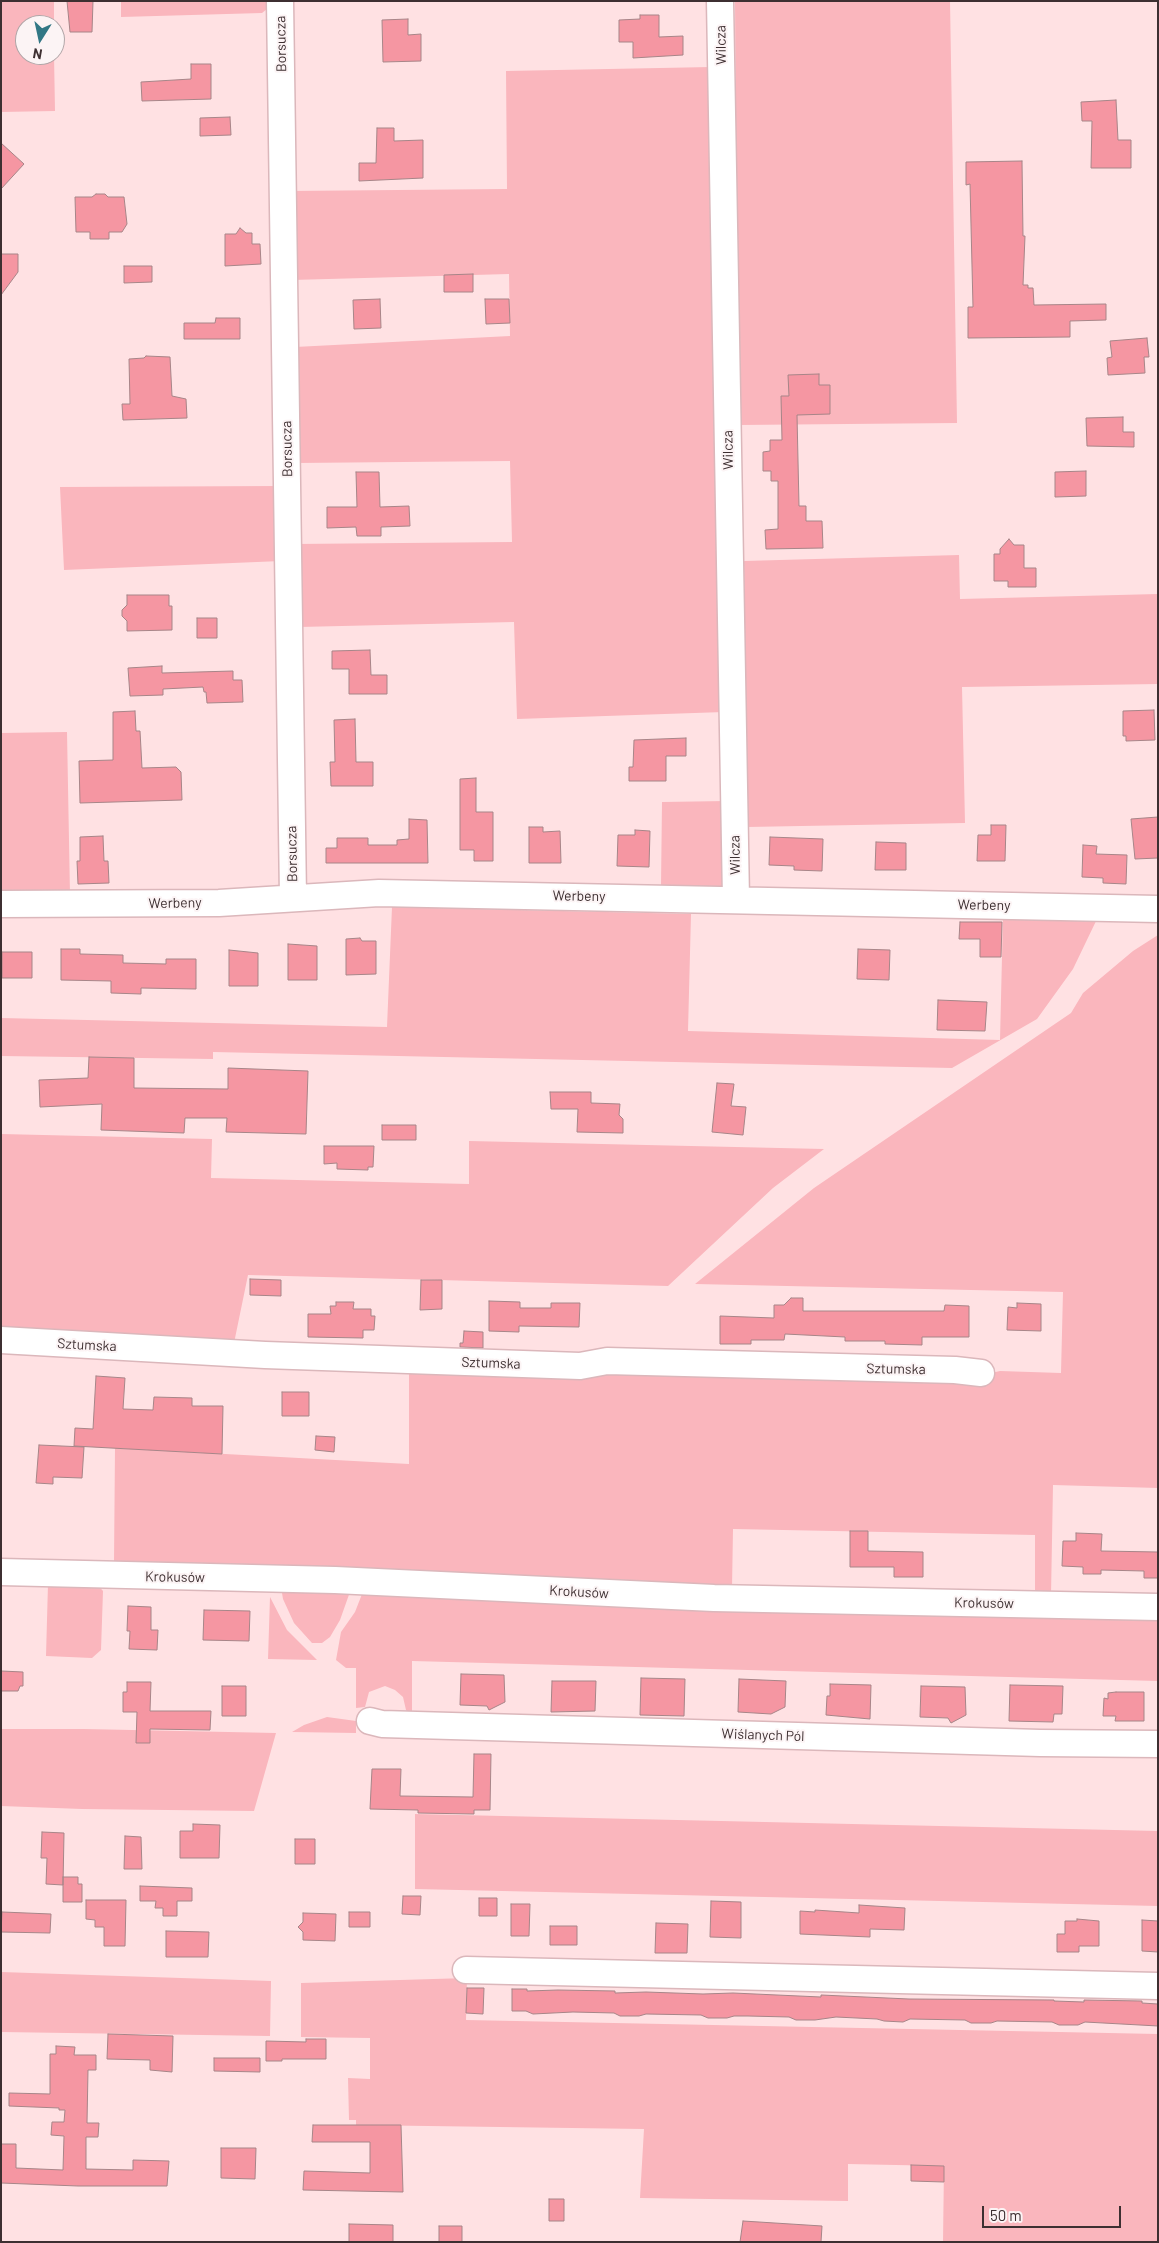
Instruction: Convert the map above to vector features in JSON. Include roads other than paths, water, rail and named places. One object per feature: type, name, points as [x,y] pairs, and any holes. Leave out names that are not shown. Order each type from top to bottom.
[{"type":"street","name":"Borsucza","points":[[280,1],[293,898]]},
{"type":"street","name":"Wilcza","points":[[720,1],[736,899]]},
{"type":"street","name":"Werbeny","points":[[1,904],[219,903],[379,892],[1158,909]]},
{"type":"street","name":"Sztumska","points":[[1,1340],[265,1355],[580,1366],[607,1361],[956,1370],[981,1373]]},
{"type":"street","name":"Krokusów","points":[[1,1572],[335,1580],[714,1598],[1158,1607]]},
{"type":"street","name":"Wiślanych Pól","points":[[370,1721],[382,1724],[1040,1743],[1158,1744]]},
{"type":"street","points":[[466,1970],[1158,1986]]}]
